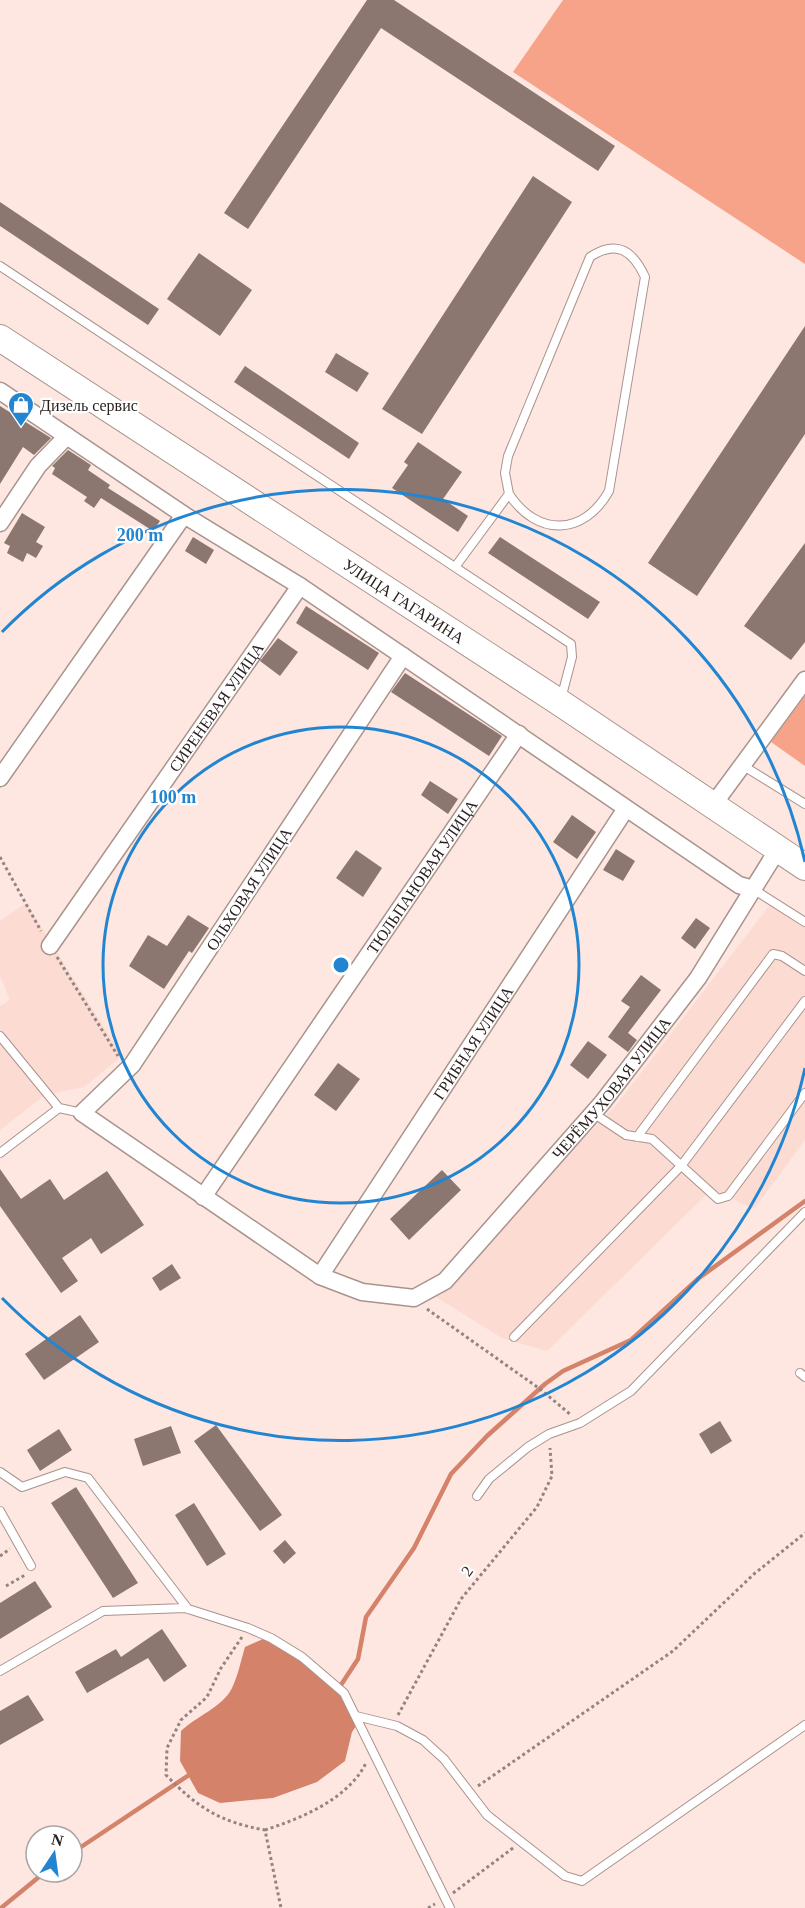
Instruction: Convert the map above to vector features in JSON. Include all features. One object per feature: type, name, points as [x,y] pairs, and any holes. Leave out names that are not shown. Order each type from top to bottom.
[{"type":"main road","name":"УЛИЦА ГАГАРИНА","points":[[0,338],[559,702],[805,867]]},
{"type":"street","points":[[0,391],[184,515],[300,586],[625,810],[739,885],[753,889]]},
{"type":"street","points":[[0,523],[38,466],[67,436]]},
{"type":"street","points":[[0,778],[184,515]]},
{"type":"street","name":"СИРЕНЕВАЯ УЛИЦА","points":[[50,946],[300,586]]},
{"type":"street","name":"ОЛЬХОВАЯ УЛИЦА","points":[[81,1113],[127,1070],[403,656]]},
{"type":"street","points":[[713,805],[805,680]]},
{"type":"street","name":"ТЮЛЬПАНОВАЯ УЛИЦА","points":[[203,1197],[519,735]]},
{"type":"street","name":"ГРИБНАЯ УЛИЦА","points":[[320,1276],[625,810]]},
{"type":"street","name":"ЧЕРЁМУХОВАЯ УЛИЦА","points":[[414,1298],[445,1281],[593,1113],[698,978],[778,849]]},
{"type":"street","points":[[81,1113],[320,1276],[363,1292],[414,1298]]},
{"type":"lane","points":[[455,567],[509,494],[505,473],[508,456],[590,257],[601,250],[619,248],[636,257],[645,278],[609,491],[600,507],[573,525],[539,524],[520,511],[509,494]]},
{"type":"lane","points":[[0,266],[571,644],[570,668],[559,702]]},
{"type":"lane","points":[[742,765],[805,804]]},
{"type":"lane","points":[[753,889],[805,922]]},
{"type":"lane","points":[[637,1137],[773,954],[783,956],[805,971]]},
{"type":"lane","points":[[514,1337],[681,1166],[805,1000]]},
{"type":"lane","points":[[0,1036],[59,1108],[81,1113]]},
{"type":"lane","points":[[593,1113],[626,1135],[652,1139],[718,1200],[728,1197],[805,1093]]},
{"type":"lane","points":[[0,1153],[59,1108]]},
{"type":"lane","points":[[477,1496],[489,1479],[528,1447],[549,1434],[580,1422],[631,1391],[805,1212]]},
{"type":"lane","points":[[0,1472],[22,1487],[65,1472],[88,1478],[188,1609]]},
{"type":"lane","points":[[0,1511],[32,1567]]},
{"type":"lane","points":[[0,1671],[103,1611],[188,1609],[248,1628],[302,1657],[344,1693],[450,1908]]},
{"type":"lane","points":[[356,1716],[397,1726],[423,1740],[444,1759],[487,1815],[565,1876],[582,1881],[805,1725]]},
{"type":"path","points":[[0,857],[50,946],[127,1070]]},
{"type":"path","points":[[414,1298],[442,1322],[470,1339],[565,1408]]},
{"type":"path","name":"2","points":[[397,1726],[398,1710],[419,1679],[461,1599],[537,1507],[552,1476],[549,1434]]},
{"type":"path","points":[[469,1792],[673,1651],[754,1574],[805,1533]]},
{"type":"path","points":[[6,1586],[32,1567]]},
{"type":"path","points":[[248,1628],[221,1668],[207,1697],[181,1720],[167,1748],[167,1776],[182,1792],[213,1815],[236,1825],[265,1830],[342,1794],[358,1779],[369,1757],[374,1767]]},
{"type":"path","points":[[265,1830],[281,1908]]},
{"type":"path","points":[[448,1897],[522,1842]]},
{"type":"path","points":[[428,1908],[438,1902]]},
{"type":"shaded area","points":[[563,0],[805,0],[805,264],[513,72]]},
{"type":"shaded area","points":[[805,696],[805,766],[771,742]]},
{"type":"shaded area","points":[[772,902],[805,924],[805,1140],[754,1209],[712,1189],[547,1351],[502,1338],[433,1295],[618,1103]]},
{"type":"shaded area","points":[[26,903],[122,1056],[84,1087],[45,1095],[0,1130],[0,1006],[10,1000],[0,976],[0,921]]},
{"type":"shaded area","points":[[263,1639],[310,1666],[363,1716],[352,1732],[345,1761],[317,1782],[273,1798],[220,1803],[198,1793],[180,1761],[181,1731],[228,1695],[236,1678],[245,1647]]},
{"type":"building","points":[[367,0],[394,0],[615,146],[598,171],[381,28],[248,229],[224,213]]},
{"type":"building","points":[[533,176],[572,202],[422,434],[382,409]]},
{"type":"building","points":[[0,202],[159,309],[148,325],[0,226]]},
{"type":"building","points":[[199,253],[252,290],[220,336],[167,299]]},
{"type":"building","points":[[805,326],[805,434],[697,596],[648,563]]},
{"type":"building","points":[[336,353],[369,373],[357,392],[325,372]]},
{"type":"building","points":[[245,366],[359,443],[349,459],[234,382]]},
{"type":"building","points":[[0,406],[51,438],[34,455],[23,447],[0,484]]},
{"type":"building","points":[[418,442],[462,472],[443,499],[468,516],[458,532],[392,488],[408,465],[404,462]]},
{"type":"building","points":[[68,450],[91,465],[88,470],[110,485],[108,488],[160,521],[153,531],[101,498],[94,508],[84,501],[87,497],[52,474],[55,468],[52,466]]},
{"type":"building","points":[[22,513],[45,527],[36,542],[43,546],[36,558],[27,553],[23,562],[7,553],[10,546],[4,543]]},
{"type":"building","points":[[193,537],[214,550],[206,564],[185,551]]},
{"type":"building","points":[[500,537],[600,602],[588,619],[488,553]]},
{"type":"building","points":[[805,543],[805,642],[791,660],[744,626]]},
{"type":"building","points":[[306,606],[379,653],[368,670],[296,623]]},
{"type":"building","points":[[278,638],[298,652],[280,676],[260,661]]},
{"type":"building","points":[[405,673],[502,736],[489,756],[391,692]]},
{"type":"building","points":[[430,781],[458,799],[448,814],[421,795]]},
{"type":"building","points":[[572,815],[596,832],[577,859],[553,842]]},
{"type":"building","points":[[616,849],[635,861],[623,881],[603,870]]},
{"type":"building","points":[[356,850],[382,868],[363,897],[336,878]]},
{"type":"building","points":[[188,915],[209,928],[192,953],[189,951],[164,989],[129,966],[148,935],[167,946]]},
{"type":"building","points":[[696,918],[710,928],[695,949],[681,938]]},
{"type":"building","points":[[641,975],[661,990],[628,1033],[637,1040],[628,1052],[608,1037],[630,1007],[621,1001]]},
{"type":"building","points":[[588,1041],[607,1055],[588,1079],[570,1065]]},
{"type":"building","points":[[338,1063],[360,1079],[336,1111],[314,1095]]},
{"type":"building","points":[[0,1169],[21,1199],[50,1179],[64,1200],[107,1171],[144,1225],[101,1254],[91,1238],[62,1258],[78,1281],[61,1293],[0,1206]]},
{"type":"building","points":[[442,1170],[461,1190],[409,1240],[390,1219]]},
{"type":"building","points":[[172,1264],[181,1278],[160,1291],[152,1278]]},
{"type":"building","points":[[80,1315],[99,1342],[44,1380],[25,1354]]},
{"type":"building","points":[[720,1421],[732,1441],[711,1454],[699,1434]]},
{"type":"building","points":[[216,1425],[282,1515],[260,1531],[194,1441]]},
{"type":"building","points":[[171,1426],[181,1453],[143,1466],[134,1439]]},
{"type":"building","points":[[59,1429],[72,1450],[40,1471],[27,1450]]},
{"type":"building","points":[[76,1487],[138,1583],[113,1598],[51,1503]]},
{"type":"building","points":[[194,1503],[226,1554],[207,1566],[175,1515]]},
{"type":"building","points":[[285,1540],[296,1553],[284,1564],[273,1551]]},
{"type":"building","points":[[35,1581],[52,1607],[0,1639],[0,1603]]},
{"type":"building","points":[[162,1629],[187,1666],[164,1682],[148,1658],[87,1693],[75,1672],[116,1649],[121,1657]]},
{"type":"building","points":[[28,1695],[44,1720],[0,1745],[0,1711]]},
{"type":"waterway","points":[[339,1688],[358,1659],[366,1617],[414,1548],[451,1474],[487,1436],[545,1384],[563,1371],[631,1340],[699,1278],[805,1201]]},
{"type":"waterway","points":[[84,1845],[192,1773]]},
{"type":"waterway","points":[[1,1908],[30,1884]]},
{"type":"place","name":"Дизель сервис","points":[[21,428]]}]
